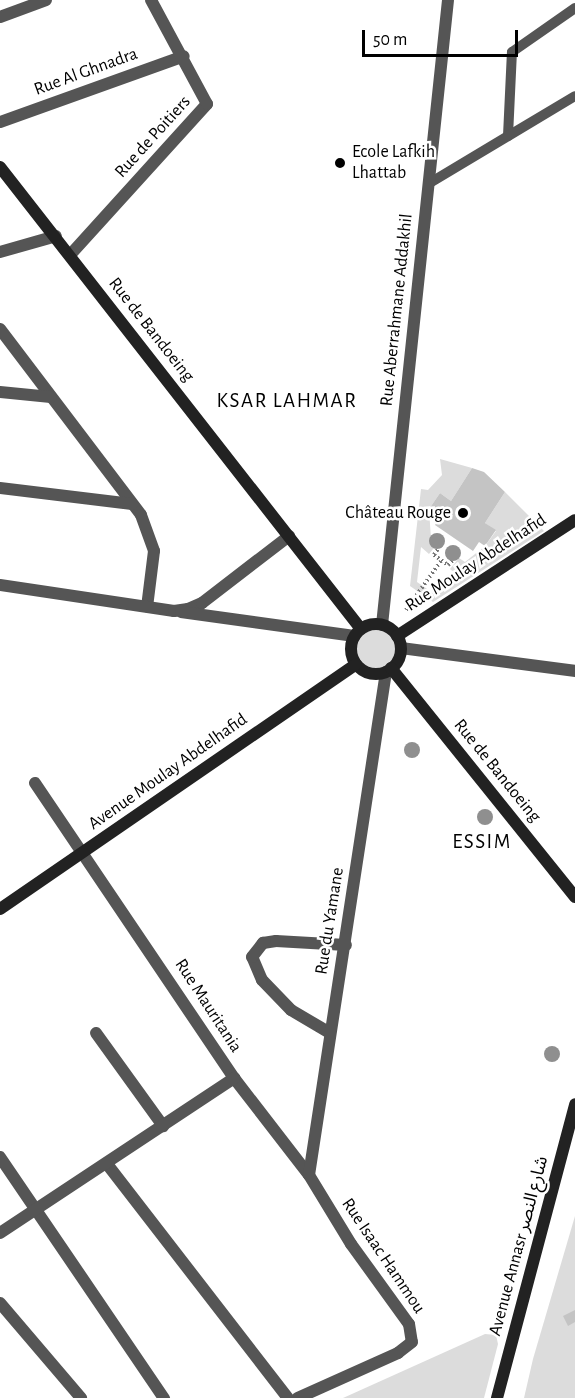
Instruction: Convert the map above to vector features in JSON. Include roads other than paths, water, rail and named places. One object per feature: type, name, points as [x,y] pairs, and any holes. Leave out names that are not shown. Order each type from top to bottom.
[{"type":"street","points":[[0,17],[46,0]]},
{"type":"street","name":"Rue de Poitiers","points":[[70,255],[206,106],[207,99],[151,0]]},
{"type":"street","name":"Rue Aberrahmane Addakhil","points":[[393,635],[428,184],[448,0]]},
{"type":"street","name":"Rue Al Ghnadra","points":[[0,122],[184,56]]},
{"type":"street","name":"Rue de Bandoeing","points":[[0,167],[289,536],[358,633]]},
{"type":"street","points":[[0,252],[56,236]]},
{"type":"street","points":[[0,329],[132,504],[151,535],[154,550],[147,607]]},
{"type":"street","points":[[0,392],[51,397]]},
{"type":"street","points":[[0,488],[132,504]]},
{"type":"street","name":"Rue Moulay Abdelhafid","points":[[393,635],[575,520]]},
{"type":"street","points":[[174,611],[202,603],[289,536]]},
{"type":"street","points":[[0,585],[174,611],[358,633],[393,635],[575,671]]},
{"type":"street","points":[[358,633],[351,646],[356,664],[369,673],[388,670],[393,635]]},
{"type":"street","name":"Avenue Moulay Abdelhafid","points":[[0,909],[356,664]]},
{"type":"street","name":"Rue de Bandoeing","points":[[388,670],[575,897]]},
{"type":"street","name":"Rue du Yamane","points":[[309,1175],[388,670]]},
{"type":"street","name":"Rue Mauritania","points":[[35,783],[234,1078],[309,1175]]},
{"type":"street","points":[[330,1033],[291,1010],[262,980],[252,957],[263,943],[276,941],[346,945]]},
{"type":"street","points":[[96,1033],[163,1126]]},
{"type":"street","points":[[0,1233],[234,1078]]},
{"type":"street","name":"Avenue Annasr شارع النصر","points":[[497,1398],[575,1104]]},
{"type":"street","points":[[0,1157],[164,1398]]},
{"type":"street","points":[[107,1164],[288,1398]]},
{"type":"street","name":"Rue Isaac Hammou","points":[[298,1398],[398,1353],[412,1342],[409,1324],[351,1244],[309,1175]]},
{"type":"street","points":[[0,1303],[81,1398]]},
{"type":"lane","points":[[507,136],[512,52],[575,8]]},
{"type":"lane","points":[[428,184],[575,96]]},
{"type":"place","name":"Ecole Lafkih Lhattab","points":[[340,163]]},
{"type":"place","name":"Château Rouge","points":[[463,513]]},
{"type":"district","name":"KSAR LAHMAR","points":[[287,401]]},
{"type":"district","name":"ESSIM","points":[[482,842]]}]
